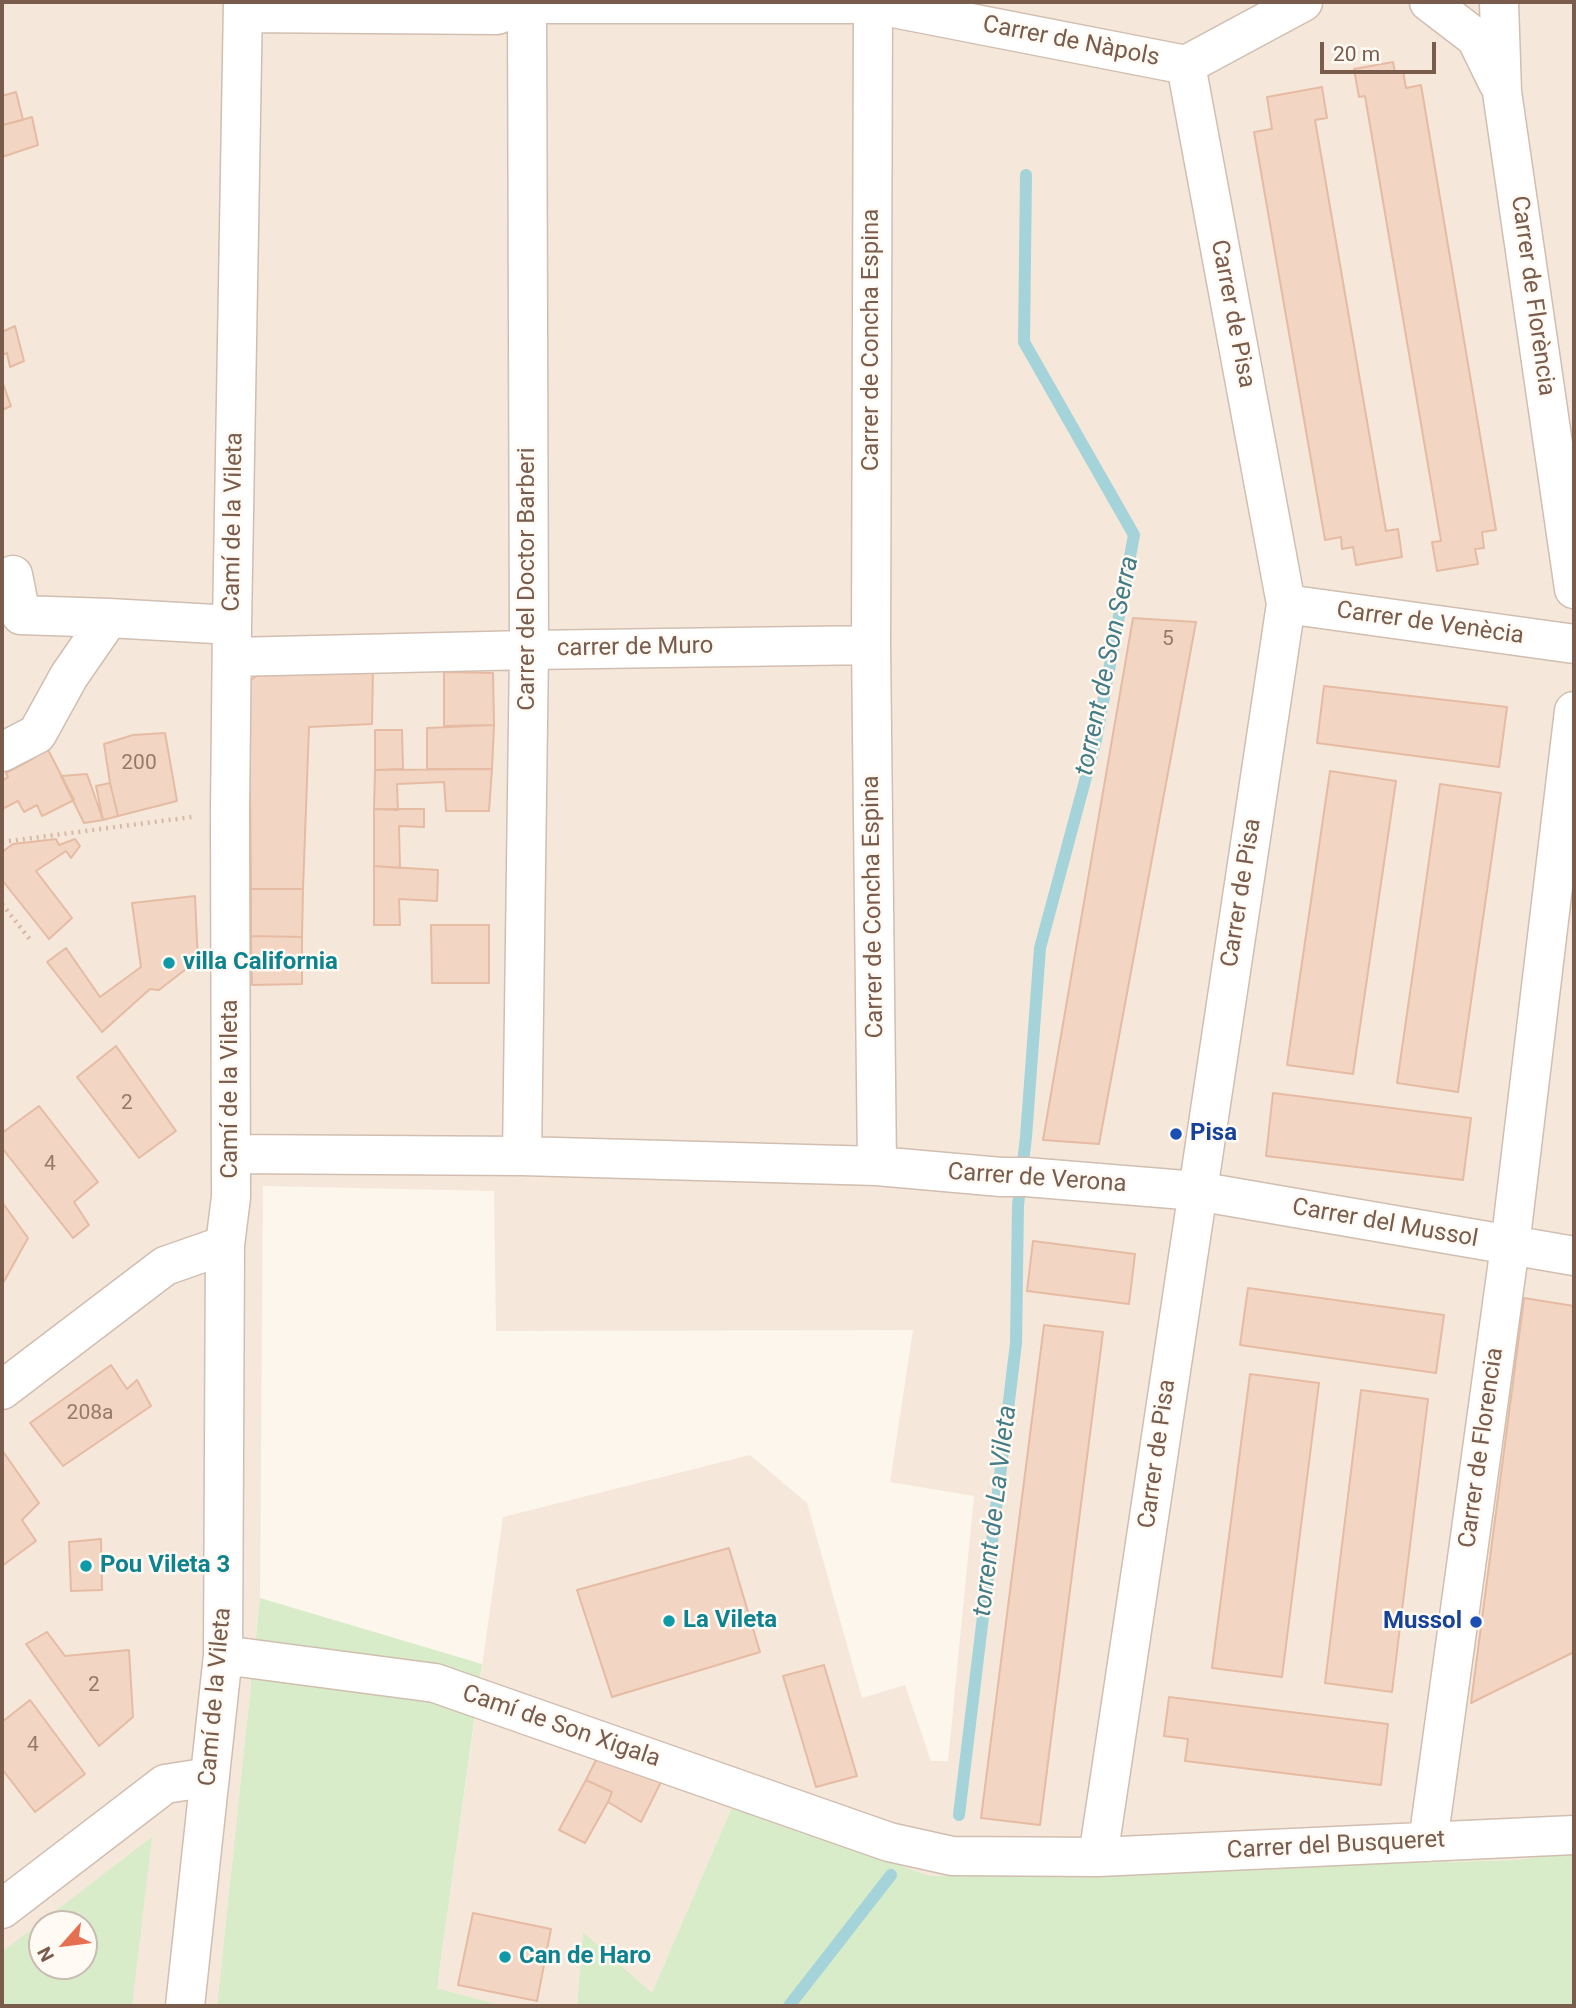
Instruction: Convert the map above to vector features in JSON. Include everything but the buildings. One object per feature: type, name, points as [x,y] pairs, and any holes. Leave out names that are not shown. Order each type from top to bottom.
[{"type":"street","points":[[1186,65],[1303,2]]},
{"type":"street","points":[[1429,2],[1476,38],[1502,92]]},
{"type":"street","name":"Carrer de Florència","points":[[1499,2],[1502,92],[1574,589]]},
{"type":"street","name":"Carrer de Nàpols","points":[[243,7],[497,15],[527,3],[873,3],[1186,65]]},
{"type":"street","name":"Carrer del Doctor Barberi","points":[[522,1156],[528,650],[527,3]]},
{"type":"street","name":"Carrer de Concha Espina","points":[[873,3],[871,645],[877,1167]]},
{"type":"street","name":"Camí de la Vileta","points":[[185,2006],[223,1655],[225,1245],[231,1197],[232,641],[243,7]]},
{"type":"street","name":"Carrer de Pisa","points":[[1098,1857],[1286,604],[1186,65]]},
{"type":"street","name":"carrer de Muro","points":[[13,575],[21,615],[109,618],[232,641],[528,650],[871,645]]},
{"type":"street","name":"Carrer de Venècia","points":[[1286,604],[1574,644]]},
{"type":"street","points":[[2,752],[37,734],[69,676],[109,618]]},
{"type":"street","name":"Carrer de Florencia","points":[[1428,1842],[1510,1246],[1574,712]]},
{"type":"street","points":[[231,1154],[522,1156],[877,1167]]},
{"type":"street","name":"Carrer de Verona","points":[[877,1167],[1197,1191]]},
{"type":"street","name":"Carrer del Mussol","points":[[1197,1191],[1574,1255]]},
{"type":"street","points":[[2,1390],[165,1266],[225,1245]]},
{"type":"street","name":"Camí de Son Xigala","points":[[223,1655],[435,1683],[889,1842],[952,1856],[1098,1857]]},
{"type":"street","points":[[2,1909],[165,1784],[210,1777]]},
{"type":"street","name":"Carrer del Busqueret","points":[[1098,1857],[1574,1835]]},
{"type":"path","points":[[2,842],[230,813]]},
{"type":"path","points":[[2,904],[32,942]]},
{"type":"shaded area","points":[[2,2],[1574,2],[1574,1851],[1519,1860],[930,1876],[732,1807],[652,1994],[583,1932],[577,2006],[503,2006],[437,1988],[503,1517],[750,1455],[807,1503],[862,1698],[905,1685],[931,1761],[948,1761],[974,1496],[890,1482],[913,1330],[496,1331],[494,1191],[263,1186],[260,1598],[217,2006],[2,2006]]},
{"type":"green space","points":[[260,1598],[482,1664],[437,1988],[503,2006],[217,2006]]},
{"type":"green space","points":[[732,1807],[930,1876],[1519,1860],[1574,1851],[1574,2006],[577,2006],[583,1932],[652,1993]]},
{"type":"green space","points":[[152,1837],[132,2006],[2,2006],[2,1952],[28,1932],[28,1980],[98,1980],[98,1910],[57,1910]]},
{"type":"waterway","name":"torrent de Son Serra","points":[[959,1815],[1016,1343],[1018,1205],[1026,1137],[1040,948],[1096,740],[1134,535],[1024,342],[1026,175]]},
{"type":"waterway","name":"torrent de Son Serra","points":[[789,2006],[891,1875]]},
{"type":"place","name":"villa California","points":[[169,963]]},
{"type":"place","name":"Pisa","points":[[1176,1134]]},
{"type":"place","name":"Pou Vileta 3","points":[[86,1566]]},
{"type":"place","name":"La Vileta","points":[[669,1621]]},
{"type":"place","name":"Mussol","points":[[1476,1622]]},
{"type":"place","name":"Can de Haro","points":[[505,1957]]},
{"type":"water label","name":"torrent de La Vileta","points":[[996,1511]]}]
